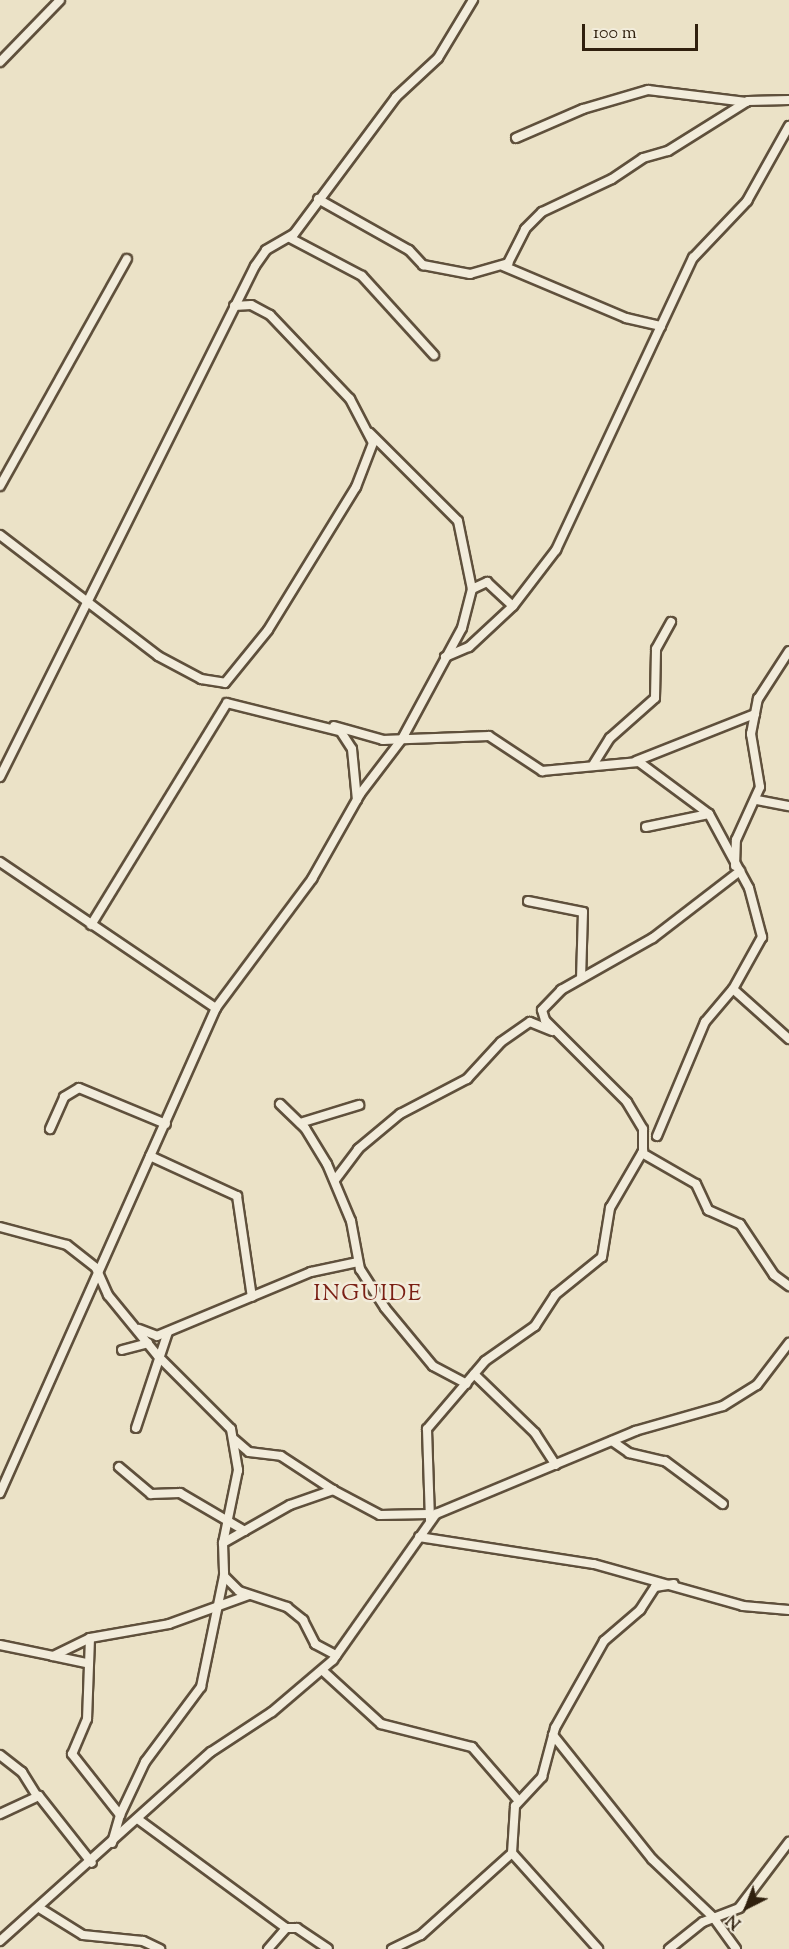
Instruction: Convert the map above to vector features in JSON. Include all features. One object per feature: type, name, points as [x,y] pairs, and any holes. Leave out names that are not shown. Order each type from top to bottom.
[{"type":"street","points":[[0,62],[60,0]]},
{"type":"street","points":[[0,777],[234,306],[262,255],[290,238],[396,97],[438,58],[473,0]]},
{"type":"street","points":[[516,138],[583,109],[648,90],[746,102],[789,100]]},
{"type":"street","points":[[503,266],[539,213],[612,179],[644,158],[668,150],[746,102]]},
{"type":"street","points":[[444,657],[469,647],[513,606],[556,550],[693,258],[747,201],[789,126]]},
{"type":"street","points":[[318,199],[409,250],[423,266],[467,274],[503,266],[627,318],[662,326]]},
{"type":"street","points":[[290,238],[362,276],[434,355]]},
{"type":"street","points":[[0,486],[128,259]]},
{"type":"street","points":[[0,1493],[96,1268],[166,1124],[216,1008],[312,879],[357,800],[402,739],[444,657],[462,628],[472,589],[471,568],[458,520],[369,432],[350,399],[270,315],[251,305],[234,306]]},
{"type":"street","points":[[0,535],[164,660],[201,679],[225,683],[268,630],[356,487],[372,447],[369,432]]},
{"type":"street","points":[[471,568],[513,606]]},
{"type":"street","points":[[472,589],[487,582]]},
{"type":"street","points":[[593,765],[610,738],[655,698],[656,649],[671,622]]},
{"type":"street","points":[[737,869],[737,838],[757,800],[759,773],[751,734],[760,693],[789,651]]},
{"type":"street","points":[[92,925],[227,703],[339,731]]},
{"type":"street","points":[[357,800],[352,749],[334,726],[360,738],[402,739],[486,735],[524,754],[541,771],[636,761],[755,714]]},
{"type":"street","points":[[636,761],[709,814],[737,869],[762,937],[733,989],[705,1022],[657,1136]]},
{"type":"street","points":[[757,800],[789,806]]},
{"type":"street","points":[[646,827],[709,814]]},
{"type":"street","points":[[0,862],[216,1008]]},
{"type":"street","points":[[0,1941],[41,1909],[111,1847],[211,1752],[322,1670],[336,1655],[419,1537],[429,1517],[424,1434],[496,1350],[535,1326],[555,1295],[602,1257],[610,1208],[642,1153],[643,1129],[627,1102],[557,1033],[542,1010],[581,978],[653,938],[737,869]]},
{"type":"street","points":[[528,901],[583,912],[581,978]]},
{"type":"street","points":[[733,989],[789,1039]]},
{"type":"street","points":[[335,1180],[358,1149],[400,1114],[468,1079],[501,1042],[530,1022],[557,1033]]},
{"type":"street","points":[[50,1129],[64,1097],[79,1088],[166,1124]]},
{"type":"street","points":[[280,1104],[300,1123],[335,1180],[358,1246],[358,1262],[385,1308],[433,1366],[467,1384]]},
{"type":"street","points":[[300,1123],[359,1105]]},
{"type":"street","points":[[642,1153],[696,1185],[708,1210],[740,1224],[774,1275],[789,1286]]},
{"type":"street","points":[[150,1156],[237,1196],[252,1297]]},
{"type":"street","points":[[0,1227],[67,1245],[96,1268],[108,1295],[158,1356],[216,1410],[235,1440],[249,1452],[281,1456],[333,1490],[380,1515],[429,1517],[447,1506],[500,1491],[612,1441],[734,1400],[757,1385],[789,1343]]},
{"type":"street","points":[[134,1325],[151,1335],[168,1332],[311,1272],[358,1262]]},
{"type":"street","points":[[136,1428],[158,1356],[168,1332]]},
{"type":"street","points":[[122,1350],[148,1343]]},
{"type":"street","points":[[474,1374],[535,1433],[556,1465]]},
{"type":"street","points":[[111,1847],[120,1815],[145,1762],[201,1687],[224,1576],[223,1543],[238,1470],[235,1440]]},
{"type":"street","points":[[612,1441],[629,1453],[665,1461],[723,1504]]},
{"type":"street","points":[[119,1467],[151,1494],[180,1493],[245,1531]]},
{"type":"street","points":[[223,1543],[290,1505],[333,1490]]},
{"type":"street","points":[[419,1537],[594,1564],[674,1584],[743,1606],[789,1610]]},
{"type":"street","points":[[224,1576],[249,1595],[287,1607],[303,1620],[315,1644],[336,1655]]},
{"type":"street","points":[[399,1948],[421,1935],[512,1852],[518,1800],[543,1777],[553,1735],[604,1641],[640,1610],[655,1587],[674,1584]]},
{"type":"street","points":[[53,1656],[90,1638],[218,1611],[249,1595]]},
{"type":"street","points":[[90,1638],[87,1663],[87,1719],[72,1754],[120,1815]]},
{"type":"street","points":[[0,1645],[87,1663]]},
{"type":"street","points":[[322,1670],[381,1724],[472,1748],[518,1800]]},
{"type":"street","points":[[553,1735],[652,1859],[713,1917],[736,1949]]},
{"type":"street","points":[[0,1755],[22,1772],[37,1796],[92,1863]]},
{"type":"street","points":[[0,1814],[37,1796]]},
{"type":"street","points":[[139,1820],[286,1928],[297,1928],[328,1949]]},
{"type":"street","points":[[669,1949],[713,1917],[739,1908],[788,1845]]},
{"type":"street","points":[[512,1852],[598,1949]]},
{"type":"street","points":[[41,1909],[84,1935],[143,1941],[160,1949]]},
{"type":"street","points":[[268,1949],[286,1928]]},
{"type":"district","name":"INGUIDE","points":[[368,1296]]}]
